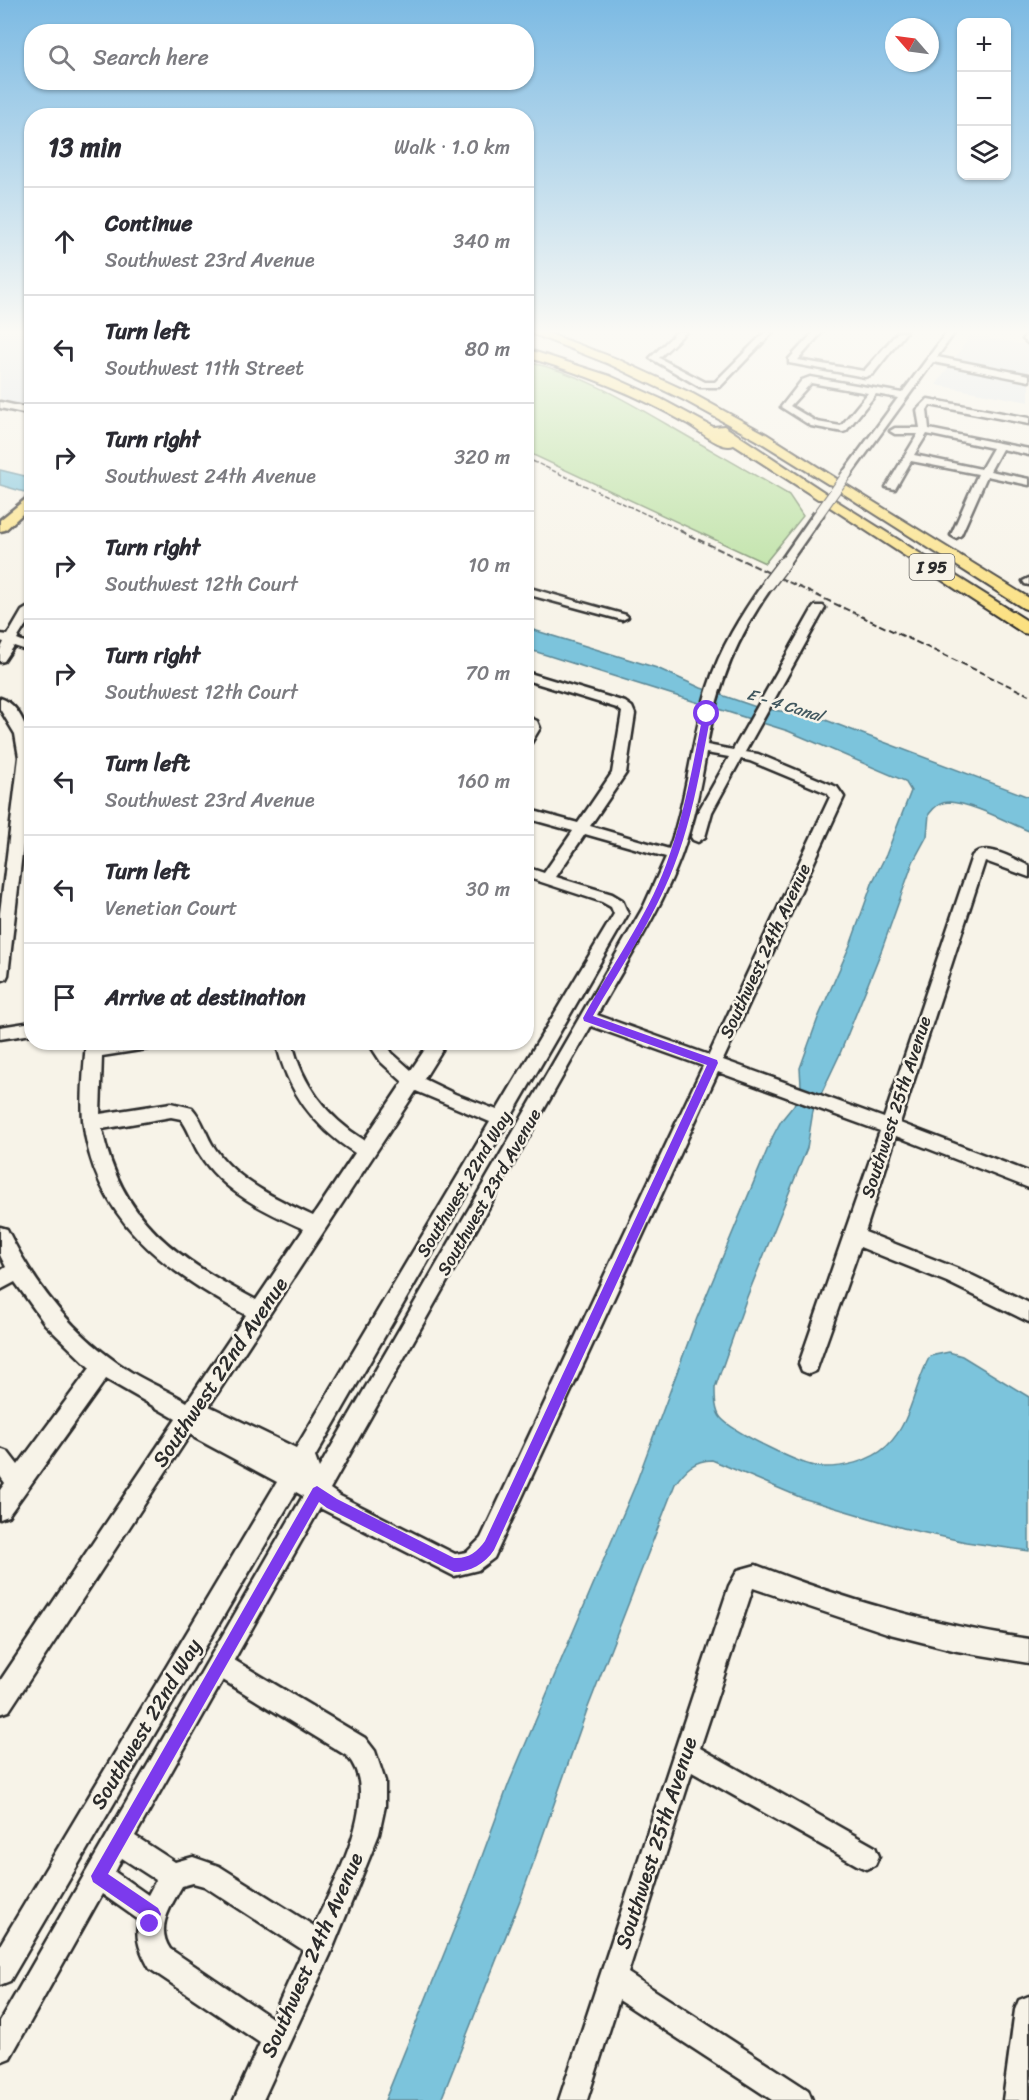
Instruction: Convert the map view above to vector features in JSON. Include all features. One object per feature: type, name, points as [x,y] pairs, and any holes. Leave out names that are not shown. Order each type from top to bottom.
[{"type":"highway","points":[[708,430],[772,471],[827,498]]},
{"type":"highway","name":"I 95","points":[[721,430],[1029,629]]},
{"type":"highway","name":"I 95","points":[[752,430],[842,482],[1029,605]]},
{"type":"main road","points":[[0,514],[24,495]]},
{"type":"main road","points":[[0,527],[24,505]]},
{"type":"street","name":"Southwest 23rd Avenue","points":[[0,2048],[651,906],[674,855],[689,807],[714,685],[739,628],[879,430]]},
{"type":"street","points":[[890,430],[924,431],[1029,452]]},
{"type":"street","points":[[895,431],[916,444]]},
{"type":"street","points":[[891,487],[924,431]]},
{"type":"street","points":[[956,535],[984,472],[999,446]]},
{"type":"street","points":[[908,457],[1029,482]]},
{"type":"street","points":[[534,592],[622,617]]},
{"type":"street","points":[[698,837],[705,812],[819,608]]},
{"type":"street","points":[[0,658],[5,639],[24,616]]},
{"type":"street","points":[[5,639],[24,646]]},
{"type":"street","points":[[534,678],[621,705],[628,710],[619,773],[548,878],[534,874]]},
{"type":"street","points":[[0,702],[15,718],[24,739]]},
{"type":"street","points":[[700,748],[739,753]]},
{"type":"street","name":"Southwest 24th Avenue","points":[[317,1492],[332,1504],[454,1565],[474,1562],[489,1546],[837,797],[836,793],[759,759],[739,753]]},
{"type":"street","points":[[534,815],[674,855]]},
{"type":"street","points":[[0,975],[4,912],[24,832]]},
{"type":"street","name":"Southwest 25th Avenue","points":[[809,1364],[854,1236],[979,856],[985,855],[1029,872]]},
{"type":"street","name":"Southwest 22nd Way","points":[[0,1971],[619,919],[620,909],[617,904],[607,898],[548,878]]},
{"type":"street","points":[[588,1018],[1028,1175]]},
{"type":"street","points":[[0,1033],[24,1029]]},
{"type":"street","points":[[94,1050],[92,1123],[104,1171],[115,1195],[130,1218],[149,1240],[188,1272],[260,1312]]},
{"type":"street","points":[[286,1050],[291,1072],[308,1102],[334,1129],[367,1151]]},
{"type":"street","points":[[381,1050],[388,1060],[414,1081],[502,1119]]},
{"type":"street","name":"Southwest 22nd Avenue","points":[[0,1702],[434,1050]]},
{"type":"street","points":[[92,1123],[171,1110],[186,1113],[207,1150],[238,1184],[273,1206],[317,1226]]},
{"type":"street","points":[[0,1235],[8,1276],[68,1336],[104,1366],[190,1416],[202,1431],[296,1470],[317,1492]]},
{"type":"street","points":[[854,1236],[954,1276],[1029,1313]]},
{"type":"street","points":[[0,1508],[104,1366]]},
{"type":"street","points":[[0,1461],[19,1482]]},
{"type":"street","name":"Southwest 25th Avenue","points":[[573,2100],[740,1586],[746,1578],[756,1576],[871,1619],[936,1636],[1029,1651]]},
{"type":"street","name":"Southwest 24th Avenue","points":[[220,1665],[356,1747],[367,1760],[371,1770],[372,1808],[354,1864],[320,1945],[248,2100]]},
{"type":"street","points":[[685,1754],[866,1856]]},
{"type":"street","points":[[118,1841],[174,1875],[193,1870],[210,1875],[320,1945]]},
{"type":"street","points":[[174,1875],[153,1914],[148,1934],[154,1952],[160,1959],[277,2038]]},
{"type":"street","points":[[98,1876],[153,1914]]},
{"type":"street","points":[[612,1979],[798,2100]]},
{"type":"street","points":[[1017,2100],[1029,2010]]},
{"type":"green space","points":[[534,430],[676,430],[789,495],[803,516],[765,563],[534,455]]},
{"type":"water","points":[[0,470],[24,476],[24,492],[0,485]]},
{"type":"water","points":[[534,630],[657,668],[701,688],[759,708],[815,716],[1029,797],[1029,831],[979,809],[958,803],[943,803],[929,814],[927,836],[913,862],[882,949],[839,1056],[813,1111],[807,1148],[747,1297],[715,1388],[719,1415],[728,1424],[783,1454],[810,1465],[837,1466],[864,1460],[887,1446],[902,1426],[930,1356],[949,1352],[962,1356],[1029,1397],[1029,1551],[966,1542],[903,1528],[802,1498],[712,1460],[700,1462],[686,1470],[675,1484],[587,1710],[522,1895],[441,2100],[385,2100],[467,1897],[509,1783],[635,1486],[697,1318],[773,1136],[794,1105],[801,1085],[800,1068],[818,1018],[851,943],[873,881],[886,855],[911,791],[905,781],[788,731],[534,651]]},
{"type":"railway","points":[[534,462],[684,532]]},
{"type":"railway","points":[[680,531],[1029,695]]},
{"type":"route","points":[[150,1924],[153,1914],[98,1876],[317,1492],[332,1504],[454,1565],[474,1562],[483,1555],[713,1063],[588,1018],[651,906],[670,866],[689,807],[707,714]]},
{"type":"water label","name":"E - 4 Canal","points":[[785,705]]}]
